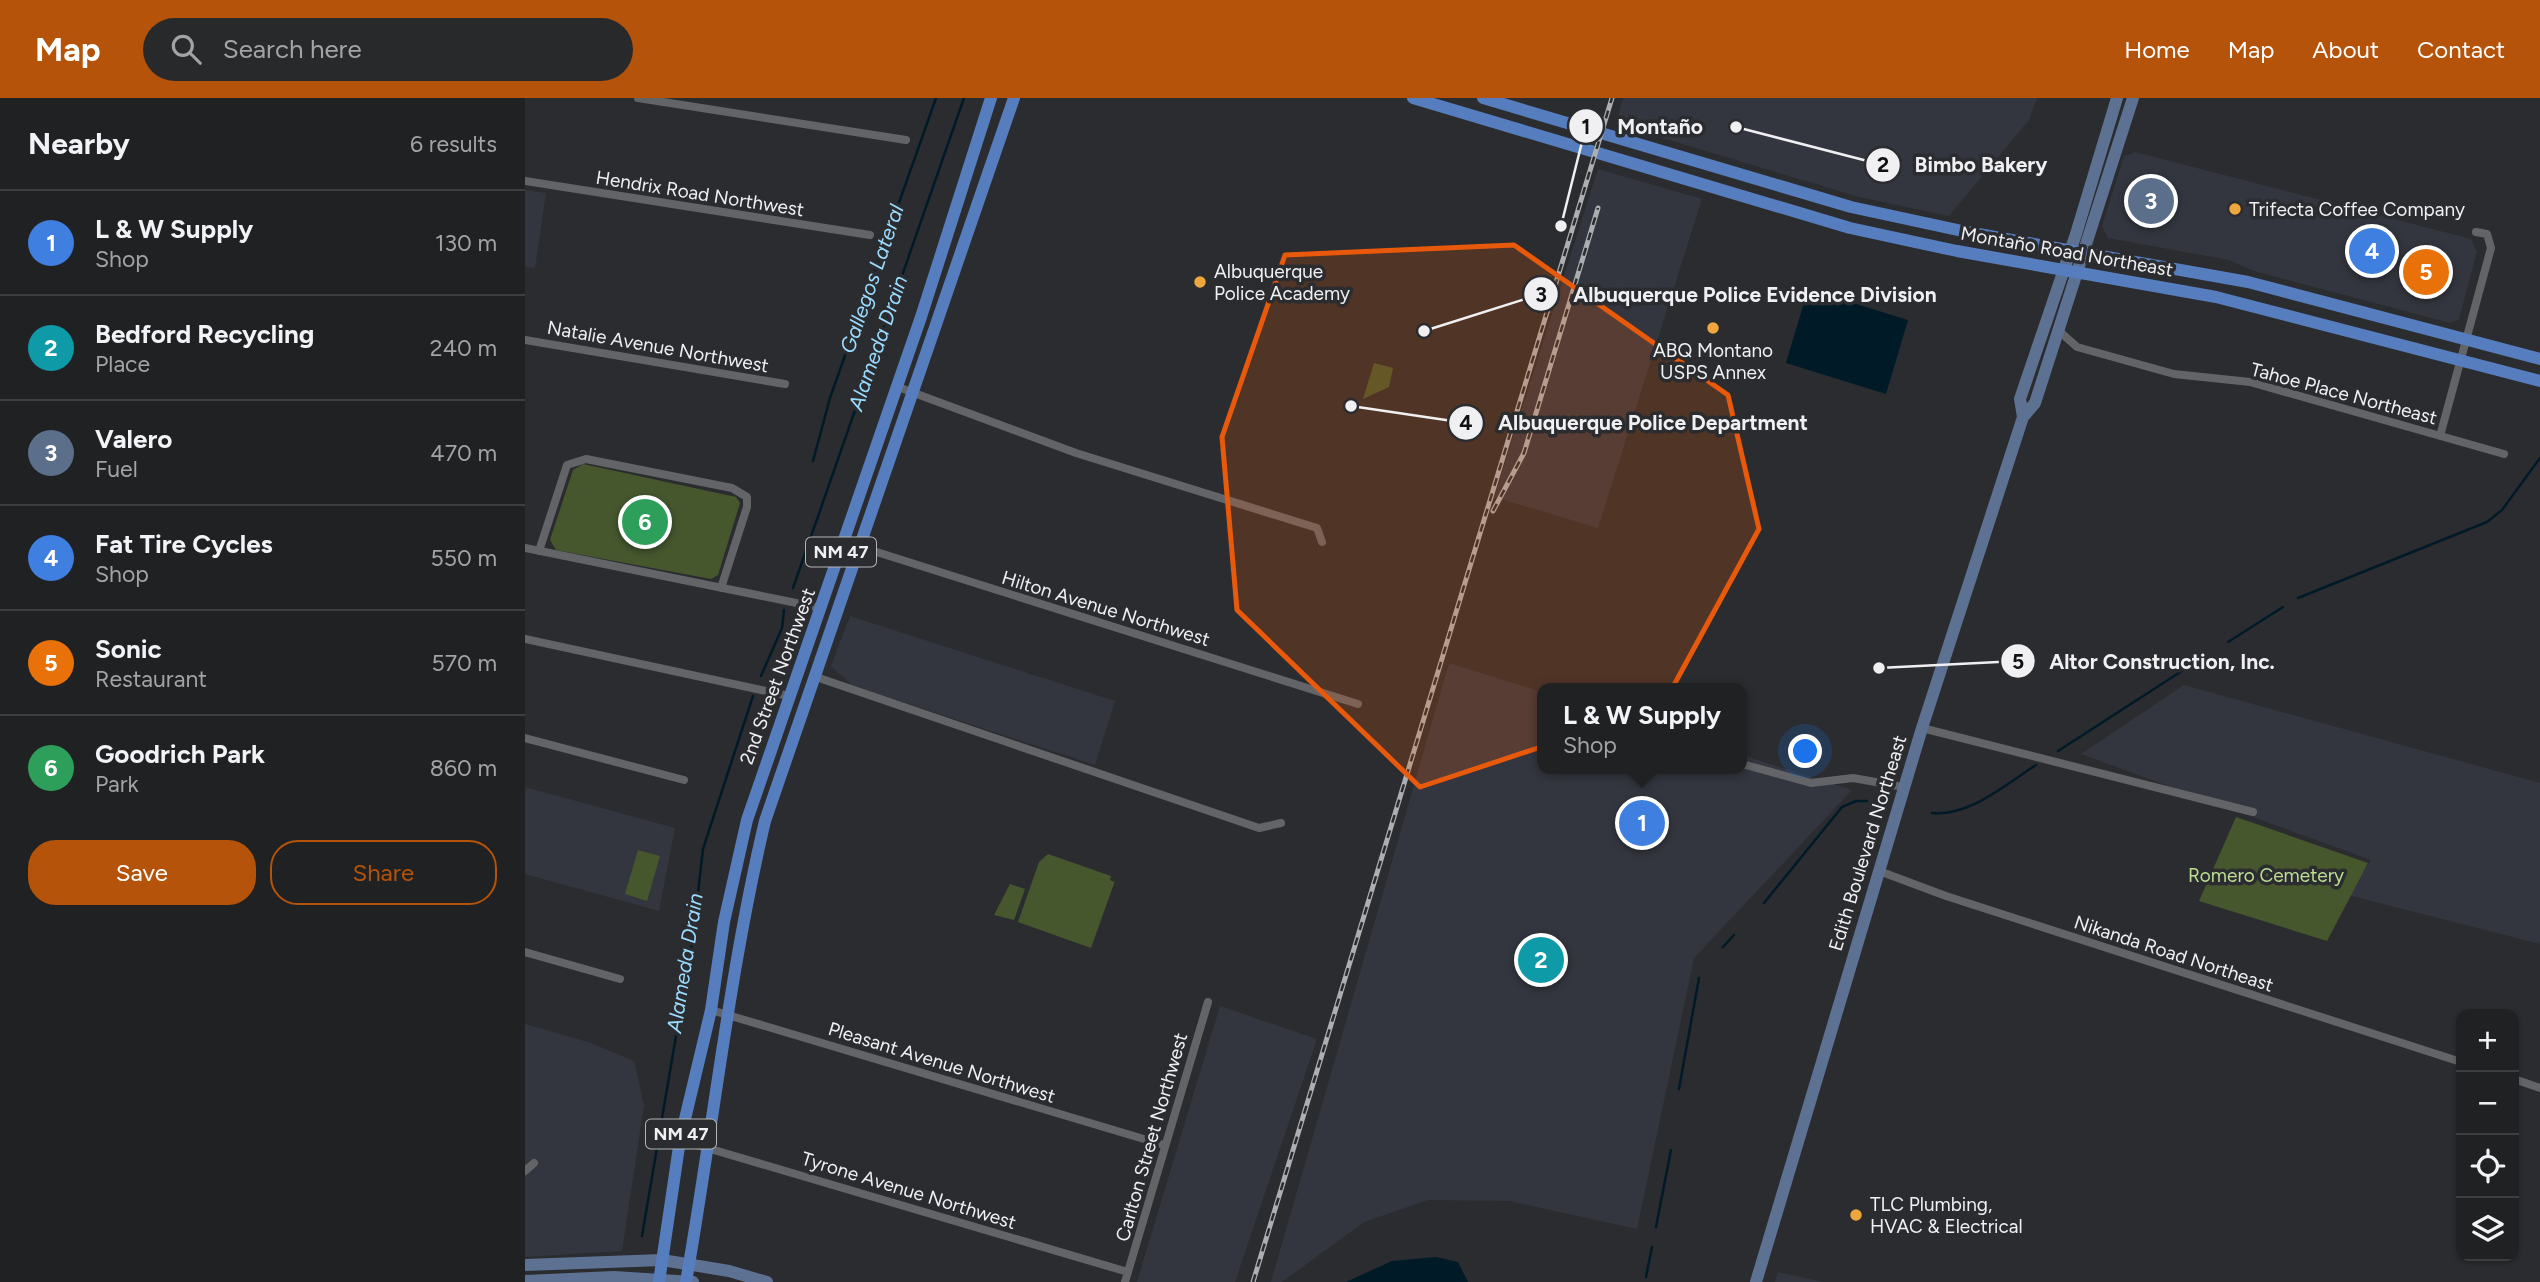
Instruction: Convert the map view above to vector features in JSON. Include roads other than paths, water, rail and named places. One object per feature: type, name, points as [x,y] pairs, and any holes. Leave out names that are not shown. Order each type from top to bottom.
[{"type":"main road","name":"2nd Street Northwest","points":[[659,1280],[680,1140],[711,1010],[725,922],[747,820],[898,387],[991,98]]},
{"type":"main road","name":"2nd Street Northwest","points":[[689,1282],[689,1263],[728,1014],[751,880],[765,821],[1014,98]]},
{"type":"main road","name":"Montaño Road Northeast","points":[[1413,98],[1850,228],[2229,300],[2540,381]]},
{"type":"main road","name":"Montaño Road Northeast","points":[[1483,98],[1851,206],[1944,228],[2256,284],[2540,359]]},
{"type":"street","points":[[638,98],[906,140]]},
{"type":"street","name":"Edith Boulevard Northeast","points":[[2023,417],[2020,399],[2117,98]]},
{"type":"street","name":"Edith Boulevard Northeast","points":[[1756,1282],[1922,728],[2023,417],[2035,403],[2133,98]]},
{"type":"street","name":"Hendrix Road Northwest","points":[[525,181],[870,235]]},
{"type":"street","points":[[2441,436],[2491,248],[2487,234],[2476,232]]},
{"type":"street","name":"Tahoe Place Northeast","points":[[2058,330],[2077,347],[2174,374],[2250,382],[2504,454]]},
{"type":"street","name":"Natalie Avenue Northwest","points":[[525,340],[785,384]]},
{"type":"street","points":[[898,387],[1076,453],[1317,528],[1322,542]]},
{"type":"street","points":[[539,551],[568,465],[577,460],[586,459],[732,488],[747,497],[721,588]]},
{"type":"street","name":"Hilton Avenue Northwest","points":[[845,541],[1358,704]]},
{"type":"street","points":[[525,548],[821,608]]},
{"type":"street","points":[[525,639],[789,696]]},
{"type":"street","points":[[816,677],[1259,828],[1280,823]]},
{"type":"street","points":[[1922,728],[2253,812]]},
{"type":"street","points":[[525,738],[684,780]]},
{"type":"street","points":[[1747,765],[1811,783],[1853,778],[1904,787]]},
{"type":"street","name":"Nikanda Road Northeast","points":[[1879,871],[1946,896],[2456,1060]]},
{"type":"street","points":[[525,952],[620,979]]},
{"type":"street","name":"Carlton Street Northwest","points":[[1125,1282],[1208,1002]]},
{"type":"street","name":"Pleasant Avenue Northwest","points":[[711,1010],[1164,1145]]},
{"type":"street","points":[[2519,1081],[2540,1087]]},
{"type":"street","name":"Tyrone Avenue Northwest","points":[[680,1140],[1128,1272]]},
{"type":"street","points":[[525,1171],[534,1163]]},
{"type":"street","points":[[525,1265],[662,1260],[689,1263],[767,1282]]},
{"type":"street","points":[[550,1281],[552,1264]]},
{"type":"street","points":[[525,1282],[689,1282]]},
{"type":"water","points":[[1808,289],[1908,320],[1886,394],[1786,363]]},
{"type":"water","points":[[1436,1257],[1458,1262],[1468,1282],[1346,1282],[1392,1261]]},
{"type":"waterway","name":"Gallegos Lateral","points":[[813,461],[830,398],[936,98]]},
{"type":"waterway","name":"Alameda Drain","points":[[793,588],[964,98]]},
{"type":"waterway","points":[[2298,598],[2487,522],[2502,510],[2540,458]]},
{"type":"waterway","points":[[2228,642],[2283,607]]},
{"type":"waterway","name":"Alameda Drain","points":[[761,676],[782,628],[784,610]]},
{"type":"waterway","points":[[2058,751],[2202,658]]},
{"type":"waterway","name":"Alameda Drain","points":[[642,1236],[693,936],[703,849],[753,696]]},
{"type":"waterway","points":[[1932,813],[1960,810],[1987,798],[2036,765]]},
{"type":"waterway","points":[[1764,903],[1842,807],[1856,801],[1867,801]]},
{"type":"waterway","points":[[1723,947],[1734,935]]},
{"type":"waterway","points":[[1679,1089],[1699,978]]},
{"type":"waterway","points":[[1656,1227],[1671,1150]]},
{"type":"waterway","points":[[1646,1277],[1652,1247]]},
{"type":"railway","points":[[1253,1282],[1612,98]]},
{"type":"railway","points":[[1493,511],[1524,453],[1598,208]]},
{"type":"place","name":"Bimbo Bakery","points":[[1736,127]]},
{"type":"place","name":"Valero","points":[[2151,201]]},
{"type":"place","name":"Trifecta Coffee Company","points":[[2235,209]]},
{"type":"place","name":"Montaño","points":[[1561,226]]},
{"type":"place","name":"Fat Tire Cycles","points":[[2372,251]]},
{"type":"place","name":"Sonic","points":[[2426,272]]},
{"type":"place","name":"Albuquerque Police Academy","points":[[1200,282]]},
{"type":"place","name":"ABQ Montano USPS Annex","points":[[1713,328]]},
{"type":"place","name":"Albuquerque Police Evidence Division","points":[[1424,331]]},
{"type":"place","name":"Albuquerque Police Department","points":[[1351,406]]},
{"type":"place","name":"Goodrich Park","points":[[645,522]]},
{"type":"place","name":"Altor Construction, Inc.","points":[[1879,668]]},
{"type":"place","name":"L & W Supply","points":[[1642,823]]},
{"type":"place","name":"Bedford Recycling","points":[[1541,960]]},
{"type":"place","name":"TLC Plumbing, HVAC & Electrical","points":[[1856,1215]]},
{"type":"park label","name":"Romero Cemetery","points":[[2266,875]]}]
